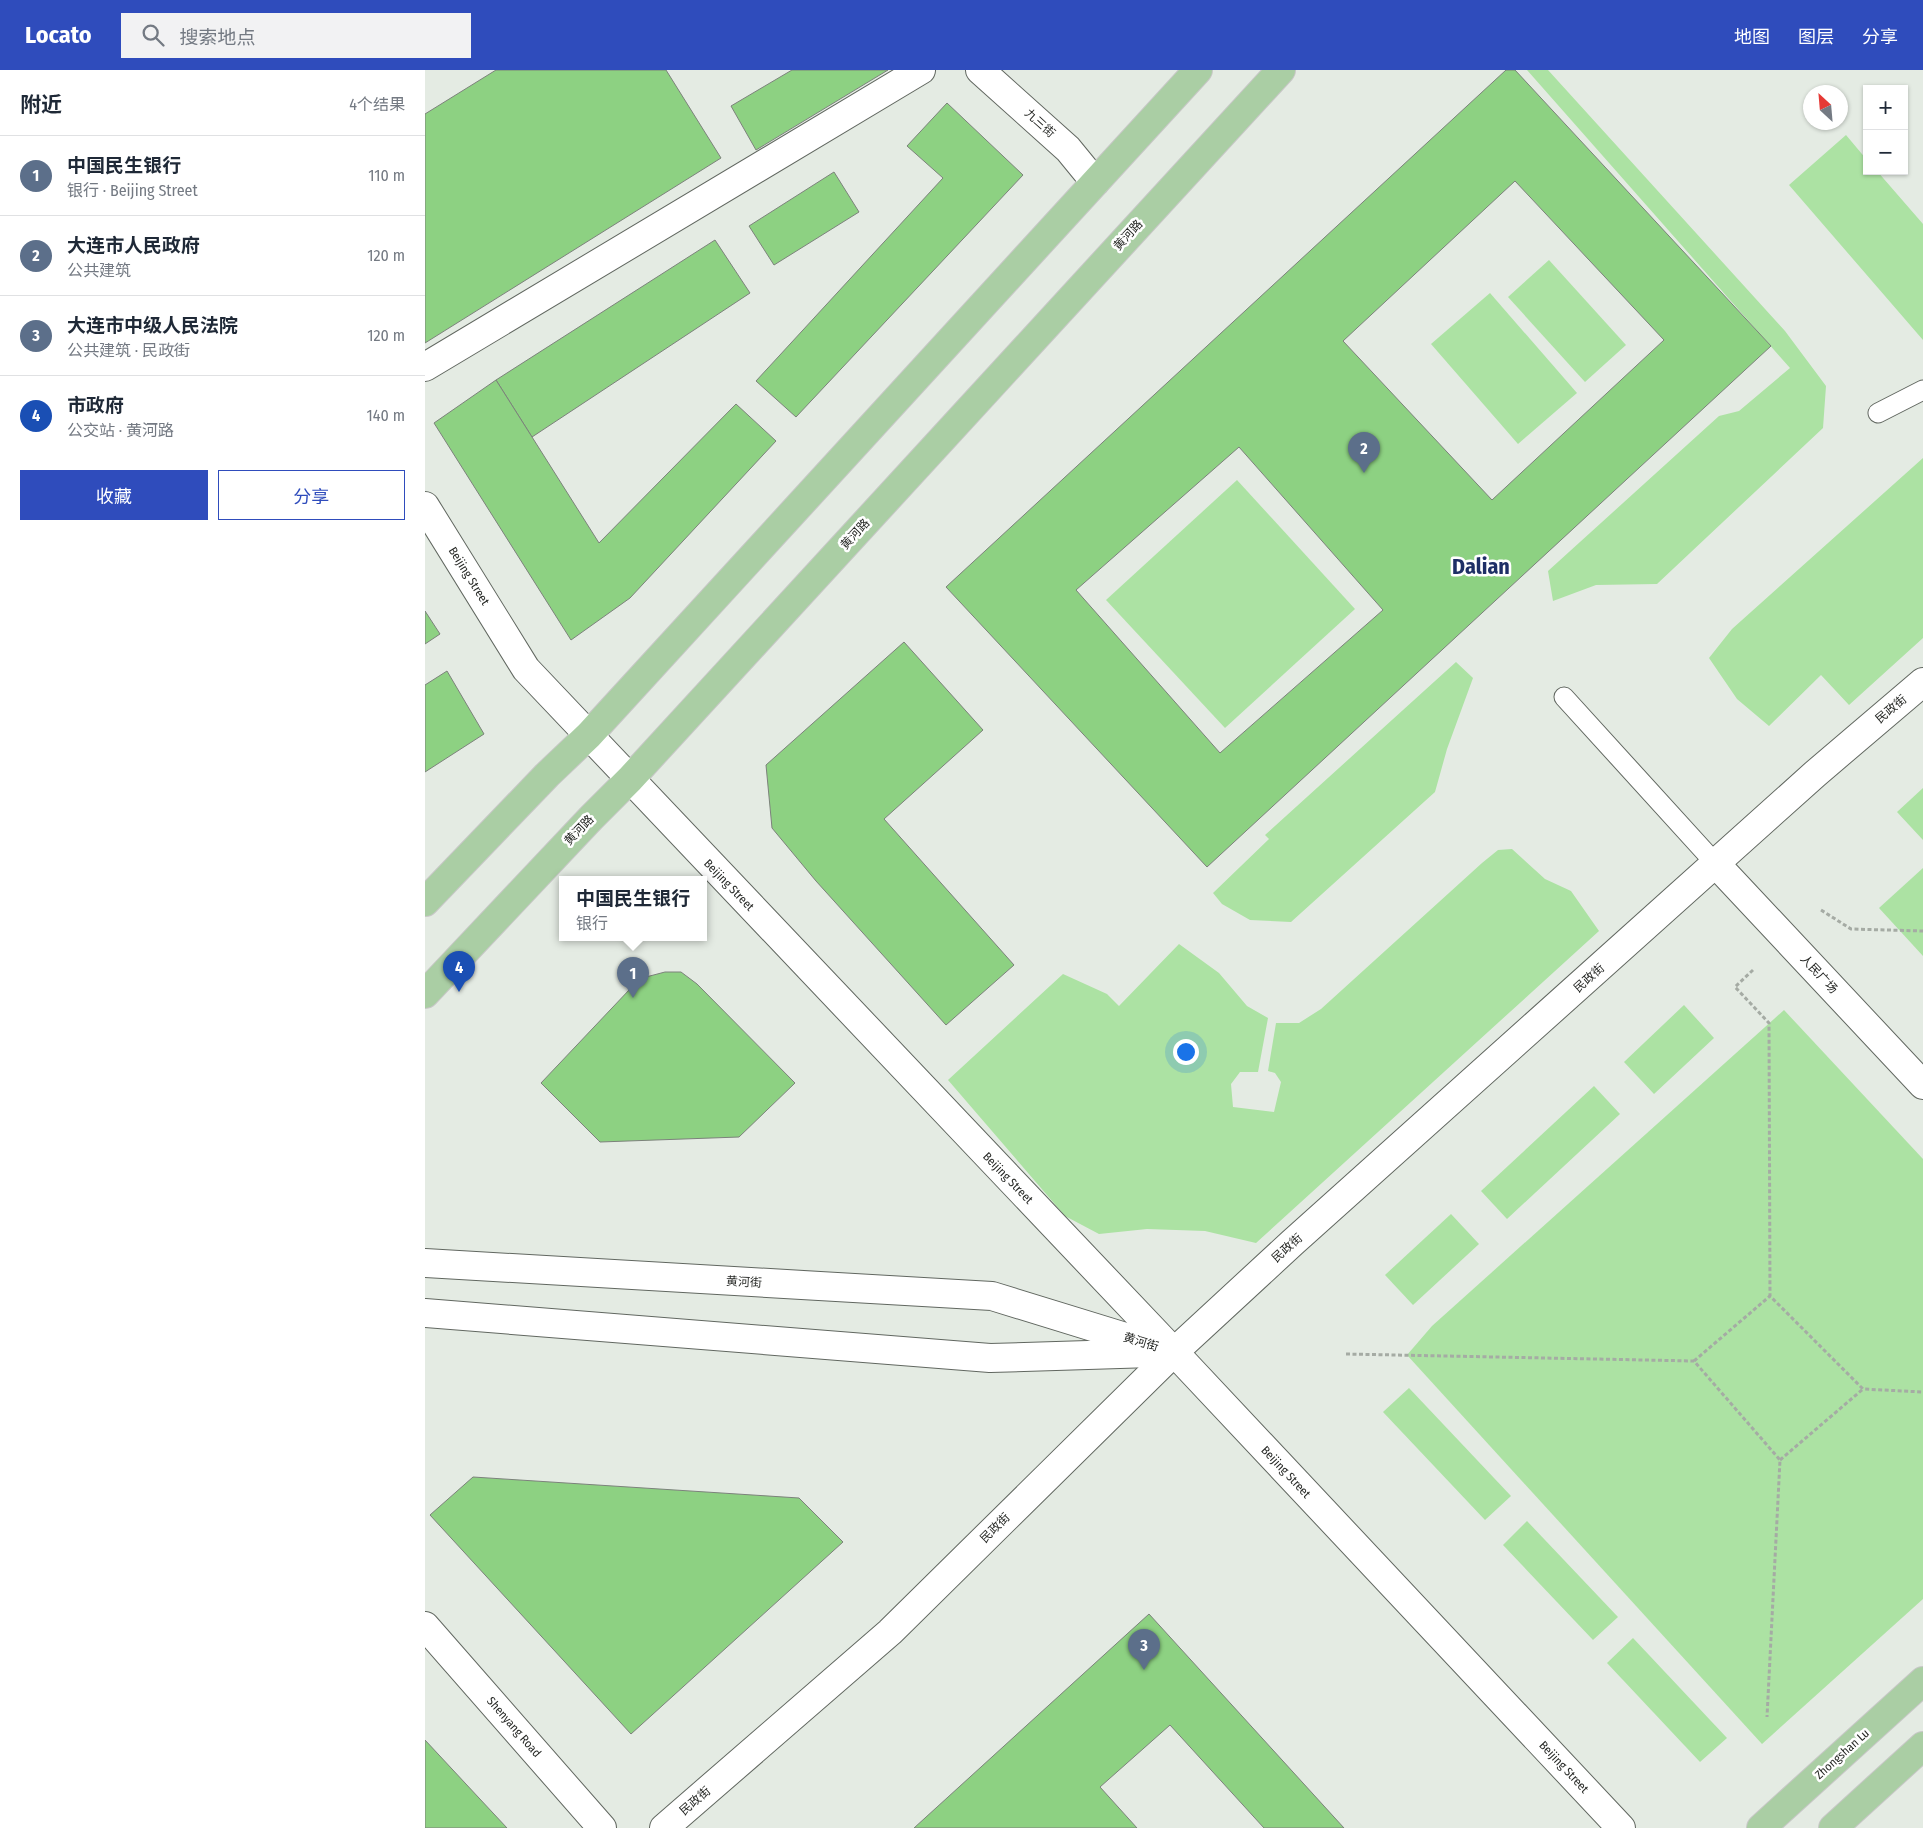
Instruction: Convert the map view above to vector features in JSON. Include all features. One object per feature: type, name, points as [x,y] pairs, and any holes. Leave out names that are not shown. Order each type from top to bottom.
[{"type":"main road","points":[[425,902],[547,775],[589,735],[1198,70]]},
{"type":"main road","name":"黄河路","points":[[425,994],[629,779],[1281,70]]},
{"type":"main road","name":"Zhongshan Lu","points":[[1761,1828],[1923,1681]]},
{"type":"main road","points":[[1833,1828],[1923,1746]]},
{"type":"street","points":[[425,367],[921,70]]},
{"type":"street","name":"九三街","points":[[980,70],[1069,149],[1095,182]]},
{"type":"street","name":"Beijing Street","points":[[425,506],[526,669],[1174,1352],[1621,1828]]},
{"type":"street","name":"民政街","points":[[664,1828],[891,1632],[1174,1352],[1293,1243],[1633,939],[1715,863],[1923,682]]},
{"type":"street","name":"人民广场","points":[[1715,863],[1923,1085]]},
{"type":"street","name":"黄河街","points":[[425,1263],[992,1296],[1174,1352]]},
{"type":"street","name":"黄河街","points":[[425,1313],[990,1358],[1174,1352]]},
{"type":"street","name":"Shenyang Road","points":[[425,1626],[603,1828]]},
{"type":"lane","points":[[1878,412],[1923,390]]},
{"type":"lane","points":[[1564,697],[1715,863]]},
{"type":"path","points":[[1821,910],[1851,929],[1923,931]]},
{"type":"path","points":[[1753,970],[1735,987],[1769,1023],[1770,1296],[1863,1389],[1923,1392]]},
{"type":"path","points":[[1346,1354],[1694,1361],[1770,1296]]},
{"type":"path","points":[[1694,1361],[1779,1460],[1767,1717]]},
{"type":"path","points":[[1779,1460],[1863,1389]]},
{"type":"green space","points":[[1527,70],[1548,70],[1785,331],[1826,386],[1823,428],[1657,584],[1596,585],[1553,601],[1548,571],[1719,416],[1739,411],[1790,368]]},
{"type":"green space","points":[[1846,135],[1863,155],[1863,175],[1880,175],[1923,224],[1923,340],[1789,185]]},
{"type":"green space","points":[[1549,260],[1626,345],[1585,382],[1508,297]]},
{"type":"green space","points":[[1490,293],[1577,393],[1518,444],[1431,344]]},
{"type":"green space","points":[[1923,458],[1923,638],[1849,705],[1821,675],[1769,726],[1737,699],[1709,658],[1732,629]]},
{"type":"green space","points":[[1237,480],[1355,609],[1225,728],[1106,600]]},
{"type":"green space","points":[[1456,662],[1473,678],[1447,749],[1435,792],[1291,922],[1250,920],[1222,904],[1213,893],[1269,839],[1265,835]]},
{"type":"green space","points":[[1923,788],[1923,840],[1897,812]]},
{"type":"green space","points":[[1512,849],[1545,879],[1571,891],[1599,931],[1256,1243],[1205,1231],[1147,1229],[1099,1234],[1065,1216],[948,1080],[1063,974],[1107,994],[1119,1006],[1179,944],[1219,973],[1247,1006],[1268,1018],[1258,1072],[1240,1072],[1231,1084],[1233,1107],[1274,1112],[1281,1082],[1275,1073],[1268,1071],[1276,1023],[1299,1023],[1321,1009],[1482,863],[1498,850]]},
{"type":"green space","points":[[1923,868],[1923,956],[1879,908]]},
{"type":"green space","points":[[1684,1005],[1714,1038],[1654,1094],[1624,1062]]},
{"type":"green space","points":[[1784,1010],[1923,1159],[1923,1599],[1762,1744],[1407,1355],[1432,1326]]},
{"type":"green space","points":[[1594,1086],[1620,1114],[1507,1219],[1481,1191]]},
{"type":"green space","points":[[1451,1214],[1479,1244],[1413,1305],[1385,1275]]},
{"type":"green space","points":[[1409,1388],[1511,1496],[1485,1520],[1383,1412]]},
{"type":"green space","points":[[1527,1521],[1618,1617],[1593,1640],[1503,1545]]},
{"type":"green space","points":[[1633,1638],[1727,1738],[1700,1762],[1607,1663]]},
{"type":"building","points":[[496,70],[666,70],[721,158],[425,343],[425,114]]},
{"type":"building","points":[[792,70],[888,70],[756,150],[731,106]]},
{"type":"building","points":[[1506,70],[1515,70],[1771,346],[1207,867],[946,587]],"holes":[[[1515,181],[1664,340],[1492,500],[1343,341]],[[1239,447],[1383,610],[1220,753],[1076,590]]]},
{"type":"building","points":[[947,103],[1023,175],[796,417],[756,381],[943,178],[907,146]]},
{"type":"building","points":[[834,172],[859,212],[774,265],[749,226]]},
{"type":"building","points":[[715,240],[750,293],[532,437],[496,380]]},
{"type":"building","points":[[496,380],[599,543],[736,404],[776,441],[630,598],[571,640],[434,423]]},
{"type":"building","points":[[425,611],[440,634],[425,644]]},
{"type":"building","points":[[904,642],[983,730],[884,819],[1014,965],[946,1025],[816,881],[772,828],[766,765]]},
{"type":"building","points":[[447,671],[484,734],[425,772],[425,685]]},
{"type":"building","points":[[665,972],[681,972],[697,984],[795,1083],[739,1137],[600,1142],[541,1083],[630,989],[646,977]]},
{"type":"building","points":[[473,1477],[799,1498],[843,1542],[631,1734],[430,1515]]},
{"type":"building","points":[[1149,1614],[1344,1828],[1264,1828],[1170,1725],[1100,1787],[1137,1828],[914,1828]]},
{"type":"building","points":[[425,1740],[479,1798],[507,1828],[425,1828]]},
{"type":"place","name":"大连市人民政府","points":[[1364,473]]},
{"type":"place","name":"市政府","points":[[459,992]]},
{"type":"place","name":"中国民生银行","points":[[633,998]]},
{"type":"place","name":"大连市中级人民法院","points":[[1144,1670]]},
{"type":"district","name":"Dalian","points":[[1481,566]]}]
